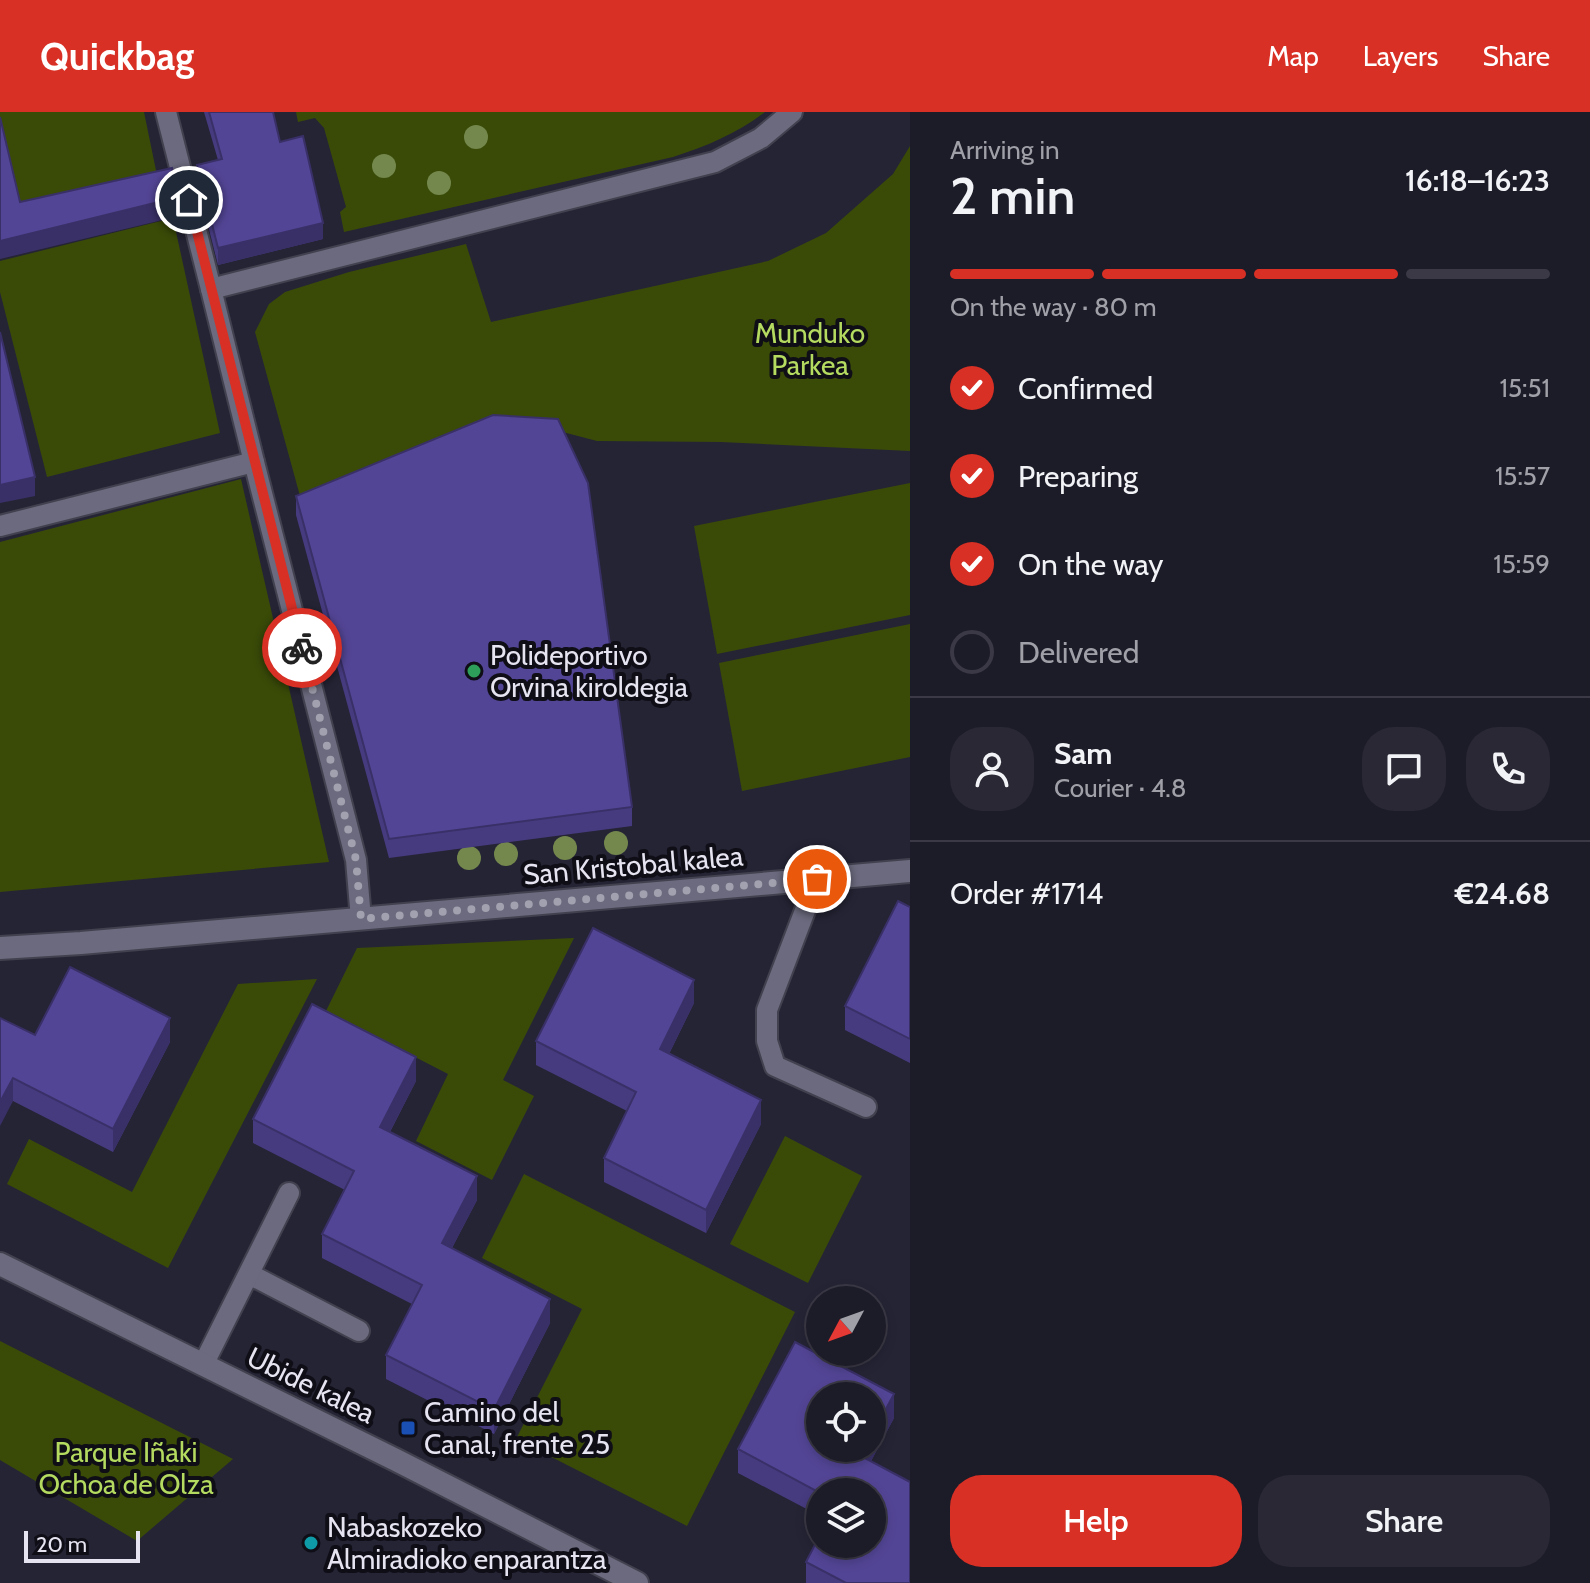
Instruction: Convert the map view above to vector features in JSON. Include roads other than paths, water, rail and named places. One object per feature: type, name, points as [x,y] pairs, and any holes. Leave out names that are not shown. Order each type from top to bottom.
[{"type":"main road","name":"San Kristobal kalea","points":[[0,948],[910,871]]},
{"type":"main road","name":"Ubide kalea","points":[[0,1264],[637,1583]]},
{"type":"lane","points":[[166,112],[356,860],[361,919]]},
{"type":"lane","points":[[211,289],[715,162],[761,138],[792,112]]},
{"type":"lane","points":[[0,526],[254,462]]},
{"type":"lane","points":[[817,879],[767,1010],[767,1041],[775,1066],[866,1107]]},
{"type":"lane","points":[[203,1365],[289,1193]]},
{"type":"lane","points":[[249,1274],[359,1331]]},
{"type":"place","name":"Polideportivo Orvina kiroldegia","points":[[474,671]]},
{"type":"place","name":"Camino del Canal, frente 25","points":[[408,1428]]},
{"type":"place","name":"Nabaskozeko Almiradioko enparantza","points":[[311,1543]]},
{"type":"park label","name":"Munduko Parkea","points":[[810,349]]},
{"type":"park label","name":"Parque Iñaki Ochoa de Olza","points":[[126,1468]]}]
